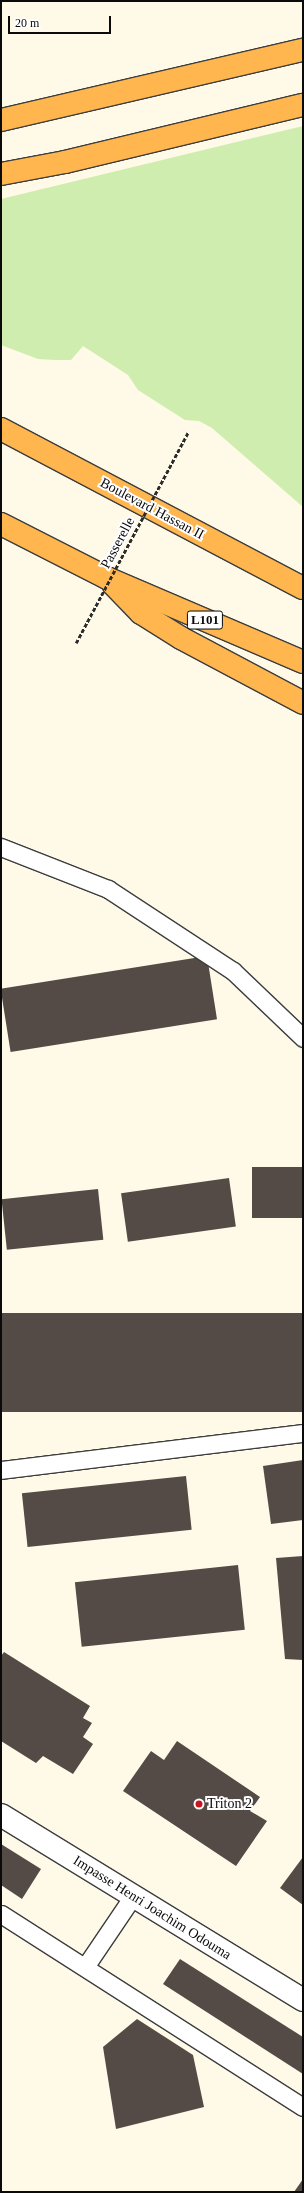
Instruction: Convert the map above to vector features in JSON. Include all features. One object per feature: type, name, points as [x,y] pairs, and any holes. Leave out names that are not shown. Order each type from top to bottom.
[{"type":"highway","points":[[1,120],[303,50]]},
{"type":"highway","points":[[1,174],[66,162],[303,105]]},
{"type":"highway","name":"Boulevard Hassan II","points":[[1,429],[303,588]]},
{"type":"highway","name":"L101","points":[[1,524],[107,578],[303,662]]},
{"type":"highway","points":[[107,578],[141,613],[181,638],[303,703]]},
{"type":"street","name":"Impasse Henri Joachim Odouma","points":[[1,1815],[303,2000]]},
{"type":"lane","points":[[1,847],[108,888],[233,971],[303,1038]]},
{"type":"lane","points":[[1,1470],[303,1433]]},
{"type":"lane","points":[[85,1967],[133,1896]]},
{"type":"lane","points":[[1,1914],[303,2107]]},
{"type":"path","name":"Passerelle","points":[[76,643],[188,432]]},
{"type":"green space","points":[[303,126],[303,507],[212,428],[199,421],[185,420],[138,390],[128,375],[83,346],[71,360],[55,360],[38,359],[1,345],[1,199]]},
{"type":"building","points":[[207,956],[217,1019],[11,1052],[1,989]]},
{"type":"building","points":[[252,1167],[303,1167],[303,1218],[252,1218]]},
{"type":"building","points":[[229,1178],[236,1227],[128,1242],[121,1193]]},
{"type":"building","points":[[98,1189],[103,1240],[7,1250],[2,1199]]},
{"type":"building","points":[[1,1313],[303,1313],[303,1412],[1,1412]]},
{"type":"building","points":[[303,1460],[303,1520],[271,1524],[263,1466]]},
{"type":"building","points":[[186,1476],[192,1530],[28,1547],[22,1493]]},
{"type":"building","points":[[303,1556],[303,1660],[285,1659],[276,1558]]},
{"type":"building","points":[[238,1565],[245,1630],[82,1647],[75,1582]]},
{"type":"building","points":[[4,1652],[90,1706],[83,1718],[92,1723],[83,1737],[93,1744],[73,1774],[43,1756],[36,1763],[1,1741],[1,1656]]},
{"type":"building","name":"Triton 2","points":[[177,1741],[260,1797],[250,1811],[267,1821],[236,1866],[123,1791],[151,1751],[164,1760]]},
{"type":"building","points":[[1,1844],[41,1869],[22,1899],[1,1885]]},
{"type":"building","points":[[303,1857],[303,1905],[280,1888]]},
{"type":"building","points":[[180,1959],[303,2037],[303,2074],[163,1984]]},
{"type":"building","points":[[137,2019],[193,2055],[204,2107],[116,2129],[103,2047]]},
{"type":"building","points":[[303,2179],[303,2192],[294,2192]]},
{"type":"place","name":"Triton 2","points":[[199,1804]]}]
